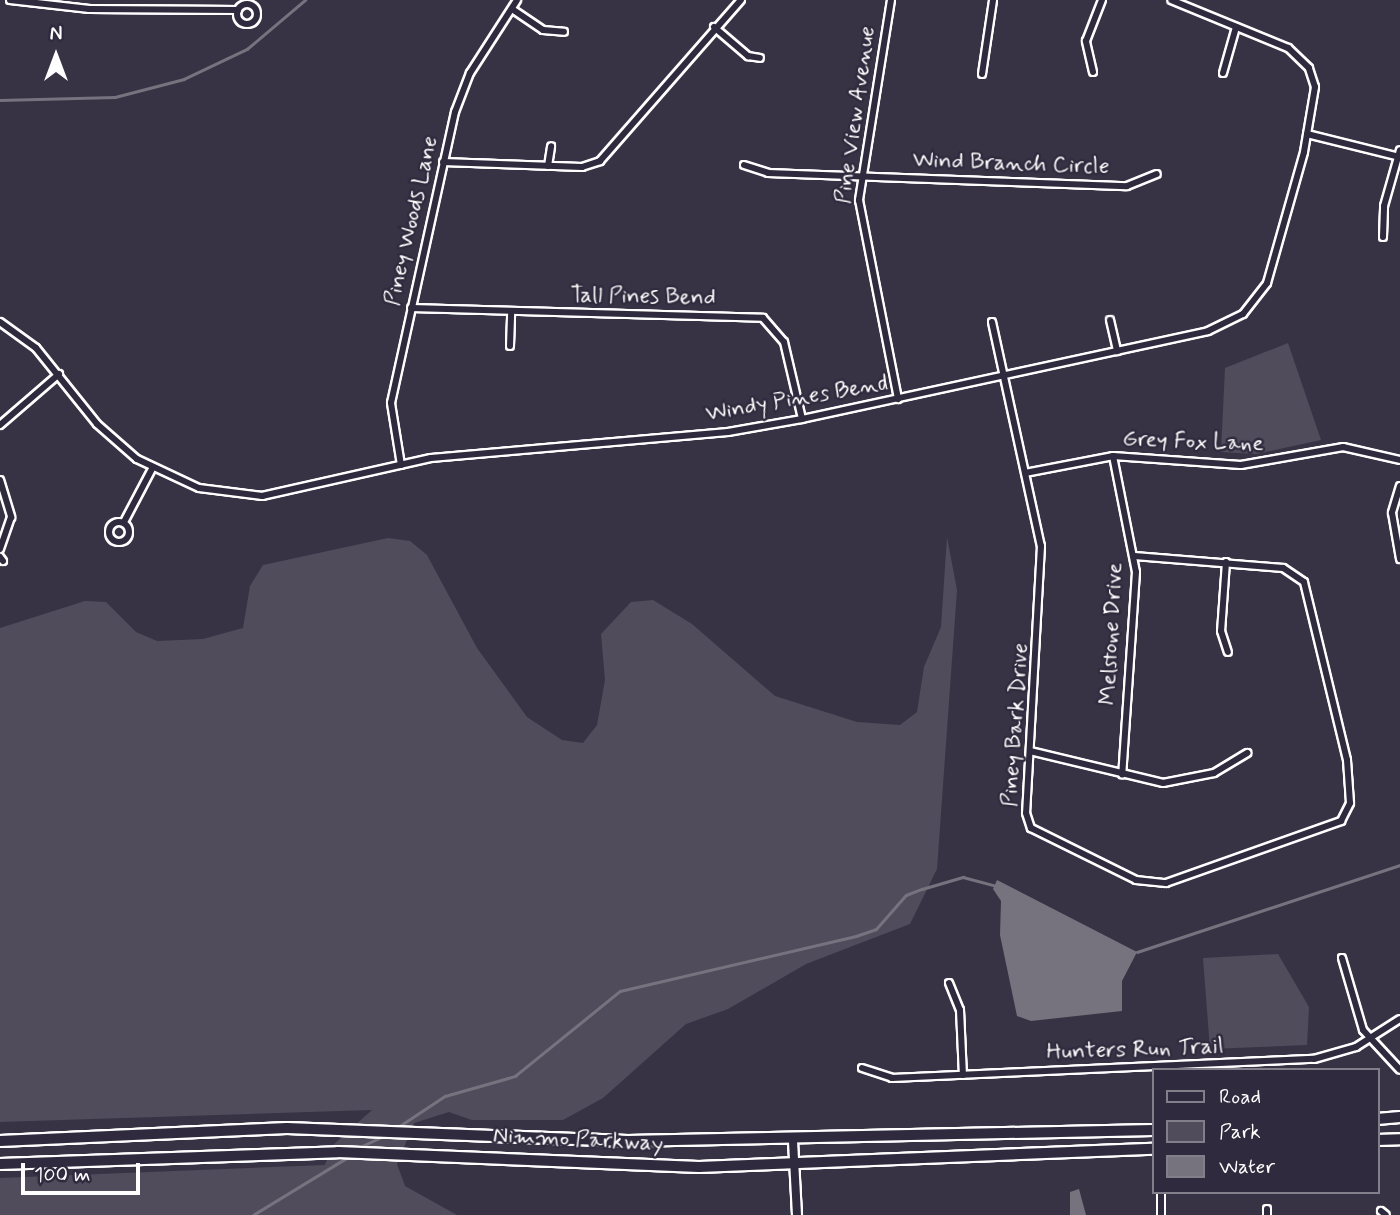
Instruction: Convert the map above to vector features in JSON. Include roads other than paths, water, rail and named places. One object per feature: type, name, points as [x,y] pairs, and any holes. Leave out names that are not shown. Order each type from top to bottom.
[{"type":"highway","points":[[1379,1119],[1400,1118]]},
{"type":"highway","name":"Nimmo Parkway","points":[[0,1141],[362,1129],[628,1141],[793,1141],[1152,1130]]},
{"type":"highway","points":[[1379,1140],[1400,1139]]},
{"type":"highway","name":"Nimmo Parkway","points":[[0,1164],[383,1152],[699,1167],[1152,1149]]},
{"type":"street","points":[[10,0],[89,9],[239,10]]},
{"type":"street","name":"Piney Woods Lane","points":[[401,465],[390,411],[443,162],[470,73],[517,0]]},
{"type":"street","points":[[443,162],[582,167],[608,156],[714,27],[741,0]]},
{"type":"street","name":"Pine View Avenue","points":[[891,0],[862,177],[863,245],[898,399]]},
{"type":"street","points":[[982,74],[993,0]]},
{"type":"street","points":[[1093,72],[1086,41],[1102,0]]},
{"type":"street","name":"Windy Pines Bend","points":[[0,322],[59,374],[107,435],[152,469],[199,488],[262,496],[401,465],[802,419],[1221,327],[1254,304],[1271,272],[1307,134],[1315,87],[1309,68],[1288,48],[1171,0]]},
{"type":"street","points":[[512,9],[544,30],[564,32]]},
{"type":"street","points":[[714,27],[748,56],[760,58]]},
{"type":"street","points":[[1223,73],[1236,27]]},
{"type":"street","points":[[1307,134],[1399,155],[1384,206],[1383,237]]},
{"type":"street","points":[[548,166],[551,146]]},
{"type":"street","name":"Wind Branch Circle","points":[[744,165],[768,173],[1127,186],[1157,174]]},
{"type":"street","name":"Tall Pines Bend","points":[[411,308],[763,318],[784,342],[802,419]]},
{"type":"street","points":[[510,311],[510,346]]},
{"type":"street","points":[[1110,320],[1117,351]]},
{"type":"street","name":"Piney Bark Drive","points":[[992,322],[1025,473],[1043,580],[1026,813],[1031,828],[1142,881],[1191,879],[1341,821],[1350,803],[1348,760],[1307,588],[1287,569],[1135,555]]},
{"type":"street","points":[[0,425],[59,374]]},
{"type":"street","name":"Grey Fox Lane","points":[[1025,473],[1113,456],[1241,465],[1358,447],[1400,460]]},
{"type":"street","name":"Melstone Drive","points":[[1113,456],[1135,555],[1122,775]]},
{"type":"street","points":[[124,522],[152,469]]},
{"type":"street","points":[[0,480],[11,517],[0,549]]},
{"type":"street","points":[[1400,486],[1392,513],[1400,559]]},
{"type":"street","points":[[1226,562],[1221,631],[1228,652]]},
{"type":"street","points":[[1030,751],[1122,775],[1184,781],[1247,754]]},
{"type":"street","points":[[1342,958],[1369,1040],[1400,1070]]},
{"type":"street","points":[[949,983],[960,1010],[962,1075]]},
{"type":"street","name":"Hunters Run Trail","points":[[1153,1068],[1314,1059],[1369,1040],[1400,1019]]},
{"type":"street","name":"Hunters Run Trail","points":[[862,1068],[892,1078],[1152,1068]]},
{"type":"street","points":[[793,1141],[797,1215]]},
{"type":"street","points":[[1161,1194],[1161,1215]]},
{"type":"water","points":[[997,880],[1137,952],[1122,981],[1122,1011],[1031,1021],[1017,1016],[1000,935],[1001,901],[993,889]]},
{"type":"water","points":[[1079,1189],[1086,1215],[1070,1215],[1070,1192]]},
{"type":"waterway","points":[[0,100],[115,97],[184,79],[247,49],[305,0]]},
{"type":"waterway","points":[[1137,952],[1400,865]]},
{"type":"waterway","points":[[398,1127],[445,1096],[515,1076],[620,991],[856,936],[876,929],[906,895],[963,877],[996,886]]},
{"type":"waterway","points":[[358,1148],[384,1136]]},
{"type":"waterway","points":[[253,1215],[348,1157]]}]
